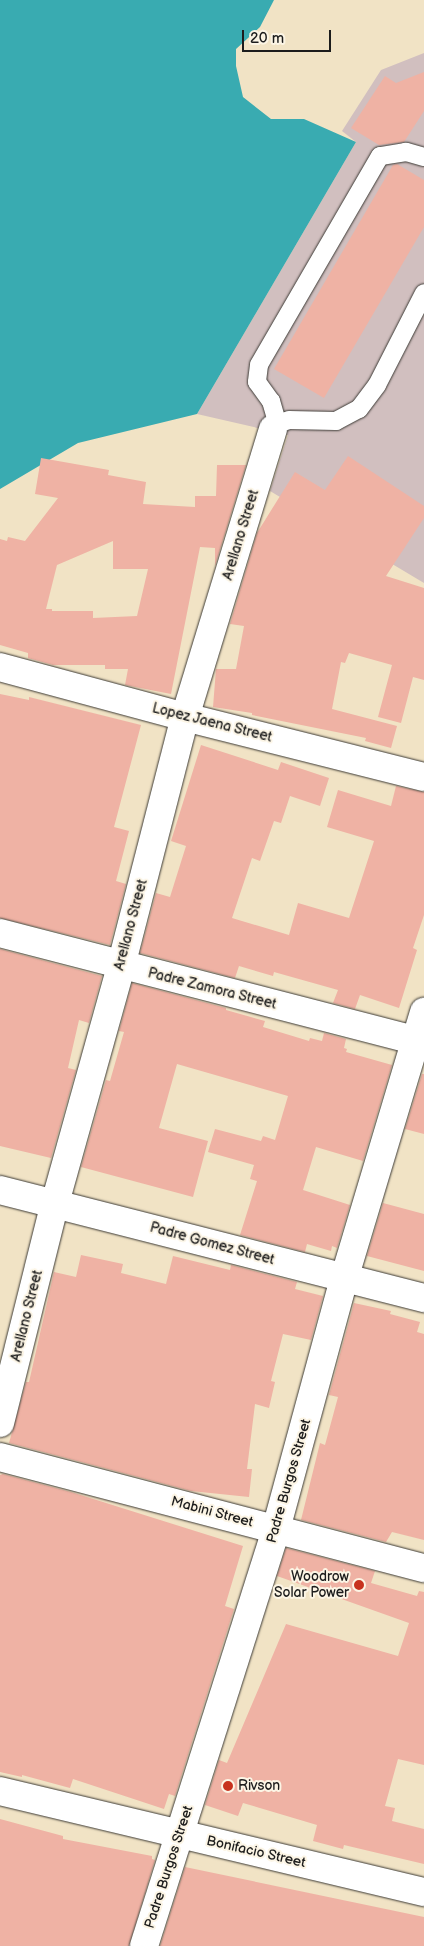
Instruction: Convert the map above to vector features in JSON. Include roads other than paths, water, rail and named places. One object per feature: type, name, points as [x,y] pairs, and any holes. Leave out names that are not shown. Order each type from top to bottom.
[{"type":"street","name":"Arellano Street","points":[[0,1423],[55,1203],[121,966],[185,717],[273,429]]},
{"type":"street","name":"Lopez Jaena Street","points":[[0,667],[185,717],[424,777]]},
{"type":"street","name":"Padre Zamora Street","points":[[0,934],[420,1042]]},
{"type":"street","name":"Padre Burgos Street","points":[[144,1946],[276,1529],[344,1279],[420,1042],[424,1012]]},
{"type":"street","name":"Padre Gomez Street","points":[[0,1190],[424,1298]]},
{"type":"street","name":"Mabini Street","points":[[0,1457],[424,1568]]},
{"type":"street","name":"Bonifacio Street","points":[[0,1791],[424,1892]]},
{"type":"lane","points":[[273,429],[276,418],[271,401],[257,382],[260,365],[380,156],[406,152],[424,157]]},
{"type":"lane","points":[[273,429],[280,423],[288,420],[336,421],[359,409],[376,385],[424,293]]},
{"type":"water","points":[[0,0],[274,0],[260,27],[236,49],[236,66],[243,97],[271,119],[304,119],[356,142],[197,414],[78,443],[0,489]]},
{"type":"place","name":"Woodrow Solar Power","points":[[359,1585]]},
{"type":"place","name":"Rivson","points":[[228,1786]]}]
